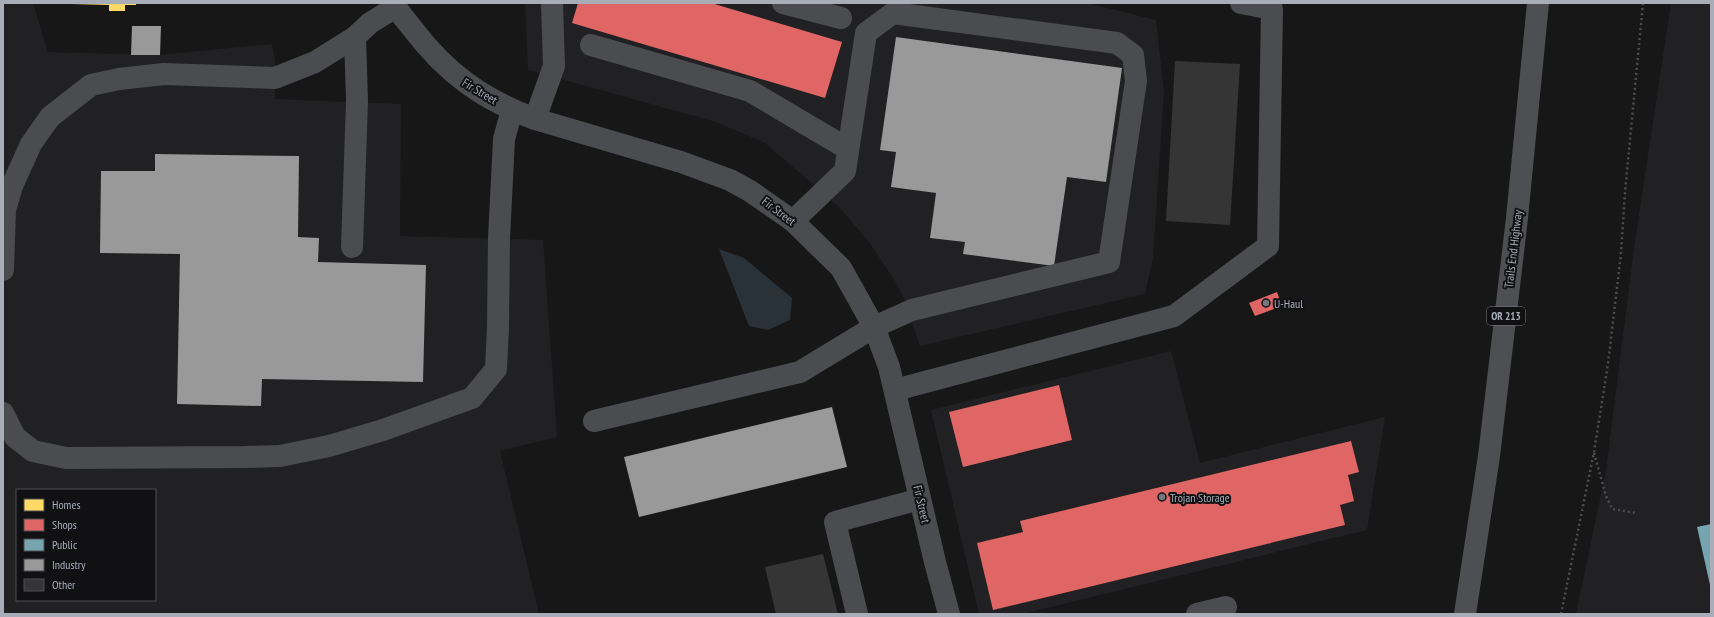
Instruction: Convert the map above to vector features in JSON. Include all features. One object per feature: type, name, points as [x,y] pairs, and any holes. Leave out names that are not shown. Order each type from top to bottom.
[{"type":"main road","name":"Trails End Highway","points":[[1465,614],[1490,449],[1540,8]]},
{"type":"street","points":[[535,119],[554,66],[552,3]]},
{"type":"street","points":[[783,3],[842,11],[866,33]]},
{"type":"street","points":[[895,390],[1174,316],[1268,246],[1272,6],[1241,3]]},
{"type":"street","points":[[3,270],[5,210],[12,186],[31,144],[50,117],[91,85],[119,79],[164,74],[275,78],[315,62],[354,37],[395,5]]},
{"type":"street","name":"Fir Street","points":[[395,5],[428,50],[463,82],[512,110],[535,119],[707,170],[750,191],[793,221],[841,268],[874,327],[889,367],[949,614]]},
{"type":"street","points":[[594,421],[800,372],[874,327],[912,310],[1109,262],[1136,82],[1133,55],[1117,43],[893,13],[866,33],[845,171],[793,221]]},
{"type":"street","points":[[352,247],[358,101],[354,37]]},
{"type":"street","points":[[591,45],[750,91],[848,149]]},
{"type":"street","points":[[3,413],[15,437],[33,452],[66,458],[280,456],[329,446],[383,430],[472,398],[496,369],[499,238],[504,139],[512,110]]},
{"type":"street","points":[[857,614],[835,522],[920,499]]},
{"type":"street","points":[[1196,614],[1226,607]]},
{"type":"path","points":[[1561,614],[1594,452],[1608,364],[1621,253],[1625,192],[1643,3]]},
{"type":"path","points":[[1594,452],[1606,496],[1612,509],[1636,513]]},
{"type":"shaded area","points":[[3,3],[33,3],[48,52],[160,55],[272,44],[275,60],[275,99],[401,104],[400,236],[543,240],[557,437],[500,451],[539,614],[3,614]]},
{"type":"shaded area","points":[[525,3],[1087,3],[1156,20],[1164,92],[1153,258],[1145,294],[920,346],[905,301],[895,281],[869,242],[839,207],[765,143],[716,122],[528,70]]},
{"type":"shaded area","points":[[1671,3],[1711,3],[1711,614],[1576,614],[1606,470],[1634,248]]},
{"type":"shaded area","points":[[719,249],[744,258],[792,298],[790,320],[768,330],[749,326]]},
{"type":"shaded area","name":"Trojan Storage","points":[[1171,351],[1200,463],[1385,417],[1367,530],[1022,614],[979,614],[931,410]]},
{"type":"building: Homes","points":[[72,3],[136,3],[136,5],[125,5],[125,11],[109,11],[109,5]]},
{"type":"building: Shops","points":[[578,3],[711,3],[842,42],[825,98],[572,23]]},
{"type":"building: Shops","points":[[1277,292],[1282,306],[1255,316],[1249,303]]},
{"type":"building: Shops","points":[[1059,385],[1072,440],[963,467],[949,412]]},
{"type":"building: Shops","points":[[1351,441],[1359,472],[1348,475],[1354,501],[1340,505],[1345,525],[993,610],[977,543],[1023,532],[1020,521]]},
{"type":"building: Public","points":[[1711,524],[1711,585],[1710,585],[1697,527]]},
{"type":"building: Industry","points":[[132,26],[161,26],[160,55],[131,55]]},
{"type":"building: Industry","points":[[896,37],[1122,68],[1106,182],[1067,177],[1054,266],[963,254],[965,242],[930,238],[936,193],[891,187],[896,152],[880,150]]},
{"type":"building: Industry","points":[[155,154],[299,156],[298,237],[319,238],[318,262],[426,265],[423,382],[262,379],[261,406],[177,404],[180,254],[100,253],[101,171],[155,171]]},
{"type":"building: Industry","points":[[832,407],[847,467],[639,517],[624,457]]},
{"type":"building: Other","points":[[1175,61],[1240,64],[1230,225],[1166,221]]},
{"type":"building: Other","points":[[823,554],[838,614],[776,614],[765,567]]},
{"type":"place","name":"U-Haul","points":[[1266,303]]},
{"type":"place","name":"Trojan Storage","points":[[1162,497]]}]
